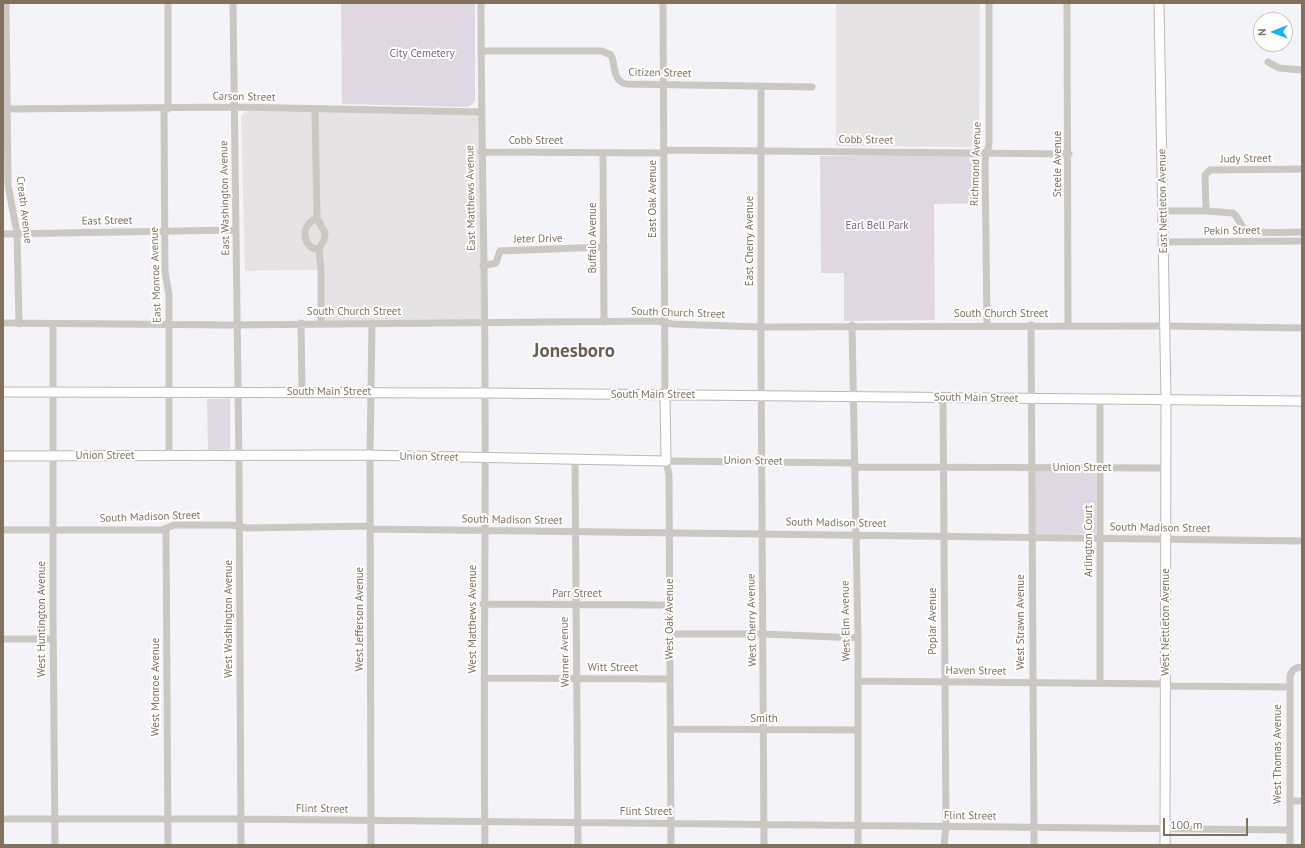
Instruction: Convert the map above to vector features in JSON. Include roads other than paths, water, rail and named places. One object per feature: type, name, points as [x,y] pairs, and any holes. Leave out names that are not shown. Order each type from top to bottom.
[{"type":"main road","name":"East Nettleton Avenue","points":[[1160,3],[1166,400]]},
{"type":"main road","name":"South Main Street","points":[[3,392],[665,394],[1302,401]]},
{"type":"main road","name":"West Oak Avenue","points":[[665,394],[666,461]]},
{"type":"main road","name":"West Nettleton Avenue","points":[[1165,845],[1166,400]]},
{"type":"main road","name":"Union Street","points":[[3,456],[53,457],[239,455],[485,457],[666,461]]},
{"type":"street","name":"Creath Avenue","points":[[6,3],[5,89],[7,109],[8,185],[17,233],[19,324]]},
{"type":"street","name":"East Monroe Avenue","points":[[168,3],[165,272],[169,294],[169,392]]},
{"type":"street","name":"East Washington Avenue","points":[[233,3],[238,392]]},
{"type":"street","name":"East Matthews Avenue","points":[[481,3],[481,152],[485,393]]},
{"type":"street","name":"East Oak Avenue","points":[[663,3],[665,394]]},
{"type":"street","name":"Richmond Avenue","points":[[987,325],[985,160],[989,144],[989,3]]},
{"type":"street","name":"Steele Avenue","points":[[1067,3],[1069,154],[1068,325]]},
{"type":"street","name":"Citizen Street","points":[[481,51],[602,51],[611,55],[616,78],[620,82],[812,86]]},
{"type":"street","points":[[1268,62],[1279,68],[1302,70]]},
{"type":"street","name":"East Cherry Avenue","points":[[761,86],[762,396]]},
{"type":"street","name":"Carson Street","points":[[7,109],[166,109],[235,106],[481,112]]},
{"type":"street","points":[[315,109],[317,218],[325,233],[324,240],[318,249],[321,270],[321,323]]},
{"type":"street","name":"Cobb Street","points":[[481,152],[603,153],[761,150],[1069,154]]},
{"type":"street","name":"Buffalo Avenue","points":[[603,153],[604,322]]},
{"type":"street","name":"Judy Street","points":[[1206,211],[1205,175],[1210,170],[1302,169]]},
{"type":"street","points":[[1162,211],[1227,211],[1233,212],[1237,216],[1241,225],[1249,232],[1302,232]]},
{"type":"street","points":[[317,218],[308,224],[304,235],[307,243],[312,248],[318,249]]},
{"type":"street","name":"East Street","points":[[3,234],[236,230]]},
{"type":"street","name":"Pekin Street","points":[[1163,242],[1302,241]]},
{"type":"street","name":"Jeter Drive","points":[[483,266],[493,266],[496,263],[500,251],[604,248]]},
{"type":"street","name":"South Church Street","points":[[3,323],[237,325],[301,323],[665,322],[761,327],[852,325],[1068,325],[1302,328]]},
{"type":"street","points":[[301,323],[302,392]]},
{"type":"street","name":"West Jefferson Avenue","points":[[371,845],[370,456],[372,323]]},
{"type":"street","name":"West Huntington Avenue","points":[[53,324],[53,639],[55,845]]},
{"type":"street","name":"West Elm Avenue","points":[[852,325],[858,638],[858,845]]},
{"type":"street","name":"West Strawn Avenue","points":[[1032,325],[1031,468],[1034,845]]},
{"type":"street","points":[[169,392],[169,456]]},
{"type":"street","name":"West Washington Avenue","points":[[238,392],[241,845]]},
{"type":"street","name":"West Matthews Avenue","points":[[485,393],[485,845]]},
{"type":"street","name":"West Cherry Avenue","points":[[762,396],[764,845]]},
{"type":"street","name":"Poplar Avenue","points":[[943,398],[946,827],[944,845]]},
{"type":"street","name":"Arlington Court","points":[[1100,399],[1100,683]]},
{"type":"street","name":"Warner Avenue","points":[[575,459],[578,845]]},
{"type":"street","name":"Union Street","points":[[666,461],[943,467],[1165,468]]},
{"type":"street","name":"West Oak Avenue","points":[[666,461],[669,475],[670,845]]},
{"type":"street","name":"South Madison Street","points":[[3,530],[53,531],[166,529],[174,525],[575,532],[944,535],[1302,541]]},
{"type":"street","name":"West Monroe Avenue","points":[[166,529],[168,845]]},
{"type":"street","name":"Parr Street","points":[[484,604],[670,605]]},
{"type":"street","points":[[670,634],[763,634],[858,638]]},
{"type":"street","points":[[3,639],[53,639]]},
{"type":"street","points":[[1289,686],[1292,672],[1296,668],[1302,667]]},
{"type":"street","name":"Witt Street","points":[[484,678],[670,679]]},
{"type":"street","name":"Haven Street","points":[[858,681],[1289,686]]},
{"type":"street","name":"West Thomas Avenue","points":[[1289,686],[1290,845]]},
{"type":"street","name":"Smith","points":[[670,729],[858,730]]},
{"type":"street","points":[[1290,801],[1302,801]]},
{"type":"street","name":"Flint Street","points":[[3,819],[241,819],[1290,830]]},
{"type":"district","name":"Jonesboro","points":[[574,352]]},
{"type":"park label","name":"City Cemetery","points":[[422,54]]},
{"type":"park label","name":"Earl Bell Park","points":[[877,226]]}]
